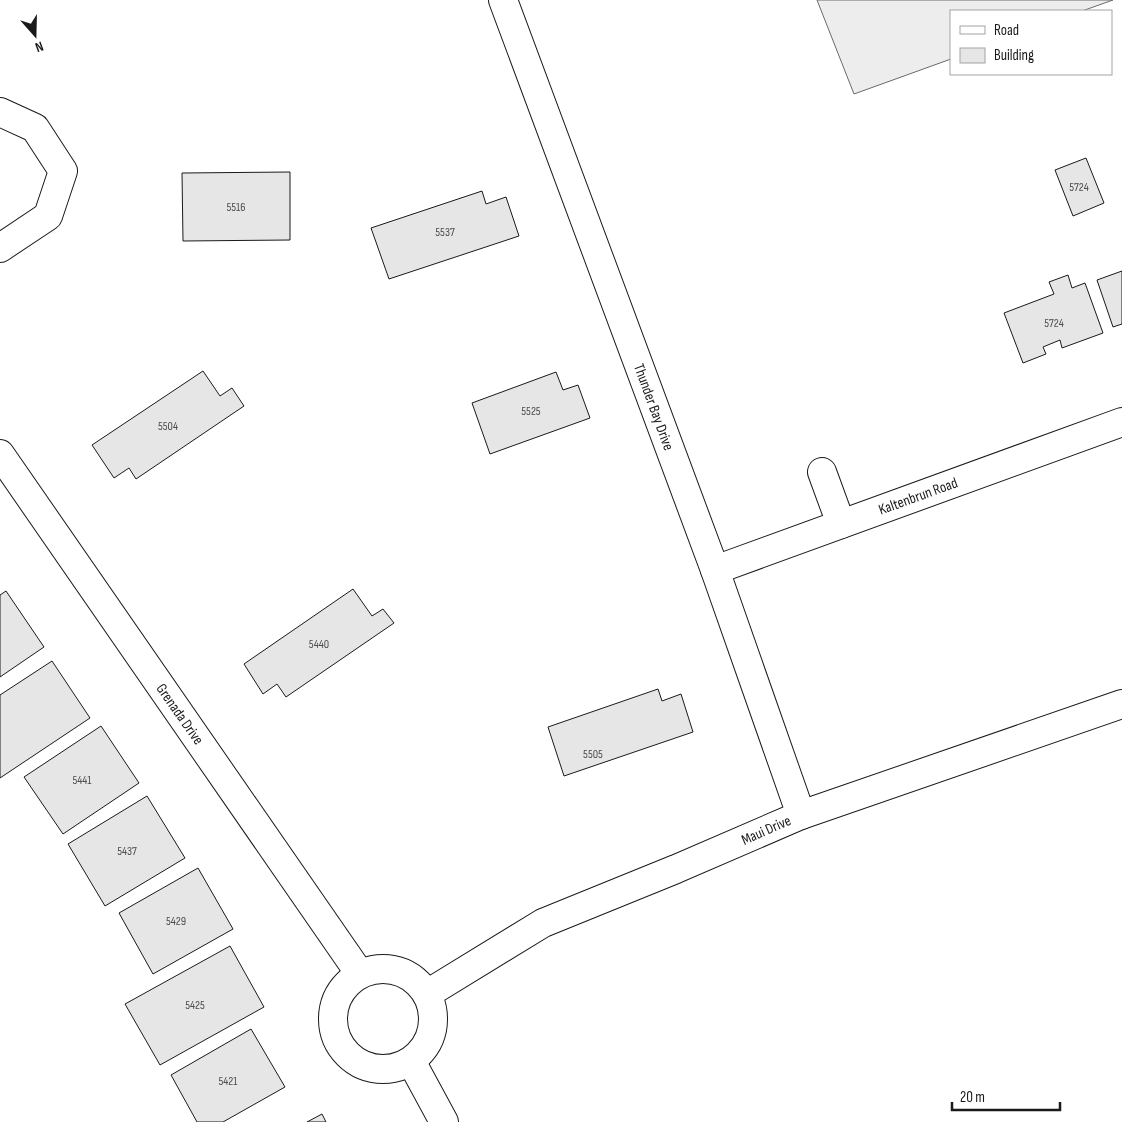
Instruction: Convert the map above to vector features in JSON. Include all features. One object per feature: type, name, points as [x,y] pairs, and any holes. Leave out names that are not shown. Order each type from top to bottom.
[{"type":"street","name":"Thunder Bay Drive","points":[[503,0],[715,570],[801,815]]},
{"type":"street","points":[[0,112],[35,128],[63,171],[48,216],[0,248]]},
{"type":"street","name":"Kaltenbrun Road","points":[[715,570],[1122,422]]},
{"type":"street","name":"Grenada Drive","points":[[0,454],[360,974]]},
{"type":"street","points":[[822,472],[841,524]]},
{"type":"street","name":"Maui Drive","points":[[426,994],[543,923],[676,869],[801,815],[1122,704]]},
{"type":"street","points":[[378,969],[397,971],[414,979],[426,994],[432,1011],[432,1030],[424,1048],[410,1061],[392,1068],[371,1068],[353,1059],[339,1045],[332,1025],[334,1005],[344,987],[360,974],[378,969]]},
{"type":"street","points":[[410,1061],[444,1122]]},
{"type":"shaded area","points":[[817,0],[1113,0],[1085,10],[950,10],[950,59],[854,94]]},
{"type":"building","points":[[1086,158],[1104,203],[1073,216],[1055,170]]},
{"type":"building","points":[[290,172],[290,240],[183,241],[182,173]]},
{"type":"building","points":[[482,191],[486,204],[506,197],[519,236],[389,279],[371,228]]},
{"type":"building","points":[[1122,271],[1122,324],[1113,327],[1097,280]]},
{"type":"building","points":[[1068,275],[1072,288],[1085,283],[1103,333],[1062,348],[1060,340],[1043,347],[1046,354],[1023,363],[1004,313],[1054,294],[1049,282]]},
{"type":"building","points":[[203,371],[220,396],[232,388],[244,406],[136,479],[129,468],[114,478],[92,445]]},
{"type":"building","points":[[556,372],[563,390],[578,385],[590,418],[490,454],[472,403]]},
{"type":"building","points":[[353,589],[372,616],[383,609],[394,623],[286,697],[277,684],[263,694],[244,664]]},
{"type":"building","points":[[6,591],[44,647],[0,677],[0,595]]},
{"type":"building","points":[[52,661],[90,718],[0,778],[0,695]]},
{"type":"building","points":[[658,689],[662,701],[681,694],[693,732],[564,776],[548,727]]},
{"type":"building","points":[[101,726],[139,783],[63,834],[24,777]]},
{"type":"building","points":[[147,796],[185,858],[105,906],[68,844]]},
{"type":"building","points":[[198,868],[233,929],[153,974],[119,913]]},
{"type":"building","points":[[230,946],[264,1007],[160,1065],[125,1004]]},
{"type":"building","points":[[251,1029],[285,1087],[223,1122],[197,1122],[171,1075]]},
{"type":"building","points":[[322,1114],[326,1122],[307,1122]]}]
